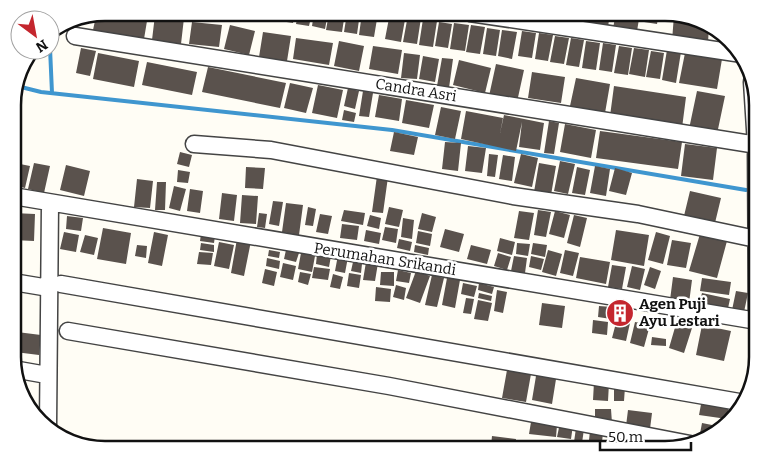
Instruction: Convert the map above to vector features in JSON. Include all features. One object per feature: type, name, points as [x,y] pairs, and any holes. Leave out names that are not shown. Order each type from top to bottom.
[{"type":"street","points":[[528,21],[729,52]]},
{"type":"street","name":"Candra Asri","points":[[75,36],[749,144]]},
{"type":"street","points":[[194,144],[281,152],[513,196],[638,214],[749,243]]},
{"type":"street","name":"Perumahan Srikandi","points":[[21,198],[50,204],[749,310]]},
{"type":"street","points":[[48,418],[48,375],[55,286],[50,204]]},
{"type":"street","points":[[21,283],[55,286],[736,401]]},
{"type":"street","points":[[68,331],[389,386],[672,441]]},
{"type":"street","points":[[23,371],[48,375]]},
{"type":"building","points":[[147,21],[144,39],[93,30],[95,22]]},
{"type":"building","points":[[154,21],[184,21],[181,44],[152,40]]},
{"type":"building","points":[[297,21],[310,21],[309,26],[296,24]]},
{"type":"building","points":[[313,21],[326,21],[325,29],[312,26]]},
{"type":"building","points":[[328,21],[344,21],[342,32],[326,30]]},
{"type":"building","points":[[346,21],[359,21],[357,34],[344,32]]},
{"type":"building","points":[[361,21],[377,21],[374,37],[359,35]]},
{"type":"building","points":[[388,21],[405,21],[401,42],[385,39]]},
{"type":"building","points":[[407,21],[421,21],[417,44],[403,42]]},
{"type":"building","points":[[423,21],[437,21],[433,47],[419,45]]},
{"type":"building","points":[[591,21],[609,21],[608,27],[590,25]]},
{"type":"building","points":[[614,21],[639,21],[637,31],[613,28]]},
{"type":"building","points":[[644,21],[658,21],[657,24]]},
{"type":"building","points":[[192,22],[222,25],[219,47],[189,44]]},
{"type":"building","points":[[439,22],[452,24],[448,48],[435,46]]},
{"type":"building","points":[[673,22],[687,24],[709,33],[708,43],[672,41]]},
{"type":"building","points":[[454,23],[469,25],[465,51],[450,49]]},
{"type":"building","points":[[230,25],[255,31],[249,55],[224,49]]},
{"type":"building","points":[[471,25],[485,27],[480,54],[466,52]]},
{"type":"building","points":[[487,28],[500,30],[496,56],[483,54]]},
{"type":"building","points":[[502,30],[517,32],[512,59],[498,56]]},
{"type":"building","points":[[522,31],[536,33],[532,58],[518,56]]},
{"type":"building","points":[[263,32],[291,36],[287,61],[259,57]]},
{"type":"building","points":[[539,33],[553,35],[548,61],[535,59]]},
{"type":"building","points":[[555,36],[569,38],[564,64],[550,62]]},
{"type":"building","points":[[296,38],[333,43],[329,65],[293,59]]},
{"type":"building","points":[[571,38],[584,40],[579,67],[566,65]]},
{"type":"building","points":[[339,41],[364,46],[359,71],[334,66]]},
{"type":"building","points":[[586,41],[600,43],[596,70],[582,68]]},
{"type":"building","points":[[603,43],[616,45],[612,72],[599,70]]},
{"type":"building","points":[[373,46],[402,50],[398,74],[369,69]]},
{"type":"building","points":[[619,46],[632,48],[628,75],[614,73]]},
{"type":"building","points":[[81,48],[96,51],[90,76],[76,73]]},
{"type":"building","points":[[634,48],[649,50],[645,77],[629,74]]},
{"type":"building","points":[[667,50],[681,52],[676,83],[662,80]]},
{"type":"building","points":[[651,51],[664,53],[660,79],[646,77]]},
{"type":"building","points":[[98,53],[139,61],[134,87],[93,79]]},
{"type":"building","points":[[404,53],[420,55],[417,79],[401,78]]},
{"type":"building","points":[[685,53],[722,59],[717,89],[679,83]]},
{"type":"building","points":[[423,56],[439,59],[435,82],[419,79]]},
{"type":"building","points":[[442,58],[453,59],[449,88],[437,86]]},
{"type":"building","points":[[459,60],[491,68],[485,93],[453,85]]},
{"type":"building","points":[[147,62],[197,72],[192,95],[142,85]]},
{"type":"building","points":[[496,64],[524,70],[517,102],[489,96]]},
{"type":"building","points":[[208,67],[286,83],[280,108],[202,92]]},
{"type":"building","points":[[532,72],[565,77],[561,103],[528,98]]},
{"type":"building","points":[[576,78],[610,84],[605,113],[570,106]]},
{"type":"building","points":[[290,83],[313,88],[306,113],[284,108]]},
{"type":"building","points":[[318,85],[343,90],[337,118],[312,113]]},
{"type":"building","points":[[614,86],[686,97],[682,128],[610,116]]},
{"type":"building","points":[[348,88],[359,91],[355,109],[344,106]]},
{"type":"building","points":[[363,91],[373,93],[369,117],[359,116]]},
{"type":"building","points":[[697,91],[725,96],[717,134],[689,129]]},
{"type":"building","points":[[379,95],[402,99],[399,121],[375,117]]},
{"type":"building","points":[[406,100],[434,105],[429,128],[402,123]]},
{"type":"building","points":[[441,107],[461,111],[455,139],[435,135]]},
{"type":"building","points":[[344,110],[356,113],[354,122],[342,120]]},
{"type":"building","points":[[466,111],[503,118],[500,133],[504,115],[544,123],[540,150],[519,147],[522,122],[516,151],[461,139]]},
{"type":"building","points":[[549,121],[559,123],[554,154],[544,153]]},
{"type":"building","points":[[565,124],[596,130],[591,158],[560,152]]},
{"type":"building","points":[[600,131],[682,142],[678,169],[596,158]]},
{"type":"building","points":[[394,132],[418,137],[414,155],[390,151]]},
{"type":"building","points":[[445,142],[461,143],[458,171],[442,169]]},
{"type":"building","points":[[685,144],[717,148],[713,180],[681,176]]},
{"type":"building","points":[[468,146],[486,148],[482,173],[465,171]]},
{"type":"building","points":[[180,152],[192,155],[189,167],[177,164]]},
{"type":"building","points":[[489,154],[498,155],[495,177],[487,176]]},
{"type":"building","points":[[521,154],[538,158],[532,187],[514,183]]},
{"type":"building","points":[[503,155],[515,157],[512,181],[499,179]]},
{"type":"building","points":[[560,161],[575,164],[568,194],[554,191]]},
{"type":"building","points":[[34,163],[50,166],[44,193],[28,189]]},
{"type":"building","points":[[539,163],[556,166],[551,195],[534,192]]},
{"type":"building","points":[[21,164],[30,166],[25,188],[21,187]]},
{"type":"building","points":[[66,165],[90,171],[84,196],[60,190]]},
{"type":"building","points":[[595,166],[610,169],[606,196],[590,193]]},
{"type":"building","points":[[246,167],[265,168],[263,189],[245,188]]},
{"type":"building","points":[[577,167],[590,170],[585,195],[572,193]]},
{"type":"building","points":[[615,168],[632,173],[626,195],[609,191]]},
{"type":"building","points":[[178,170],[190,172],[188,183],[177,182]]},
{"type":"building","points":[[377,176],[388,177],[383,213],[372,212]]},
{"type":"building","points":[[137,179],[153,181],[150,208],[134,207]]},
{"type":"building","points":[[157,182],[166,182],[165,210],[155,210]]},
{"type":"building","points":[[174,186],[186,189],[180,211],[169,208]]},
{"type":"building","points":[[190,189],[203,191],[200,213],[187,211]]},
{"type":"building","points":[[690,191],[721,198],[714,227],[683,220]]},
{"type":"building","points":[[222,193],[237,195],[234,221],[219,219]]},
{"type":"building","points":[[242,195],[258,196],[256,224],[240,223]]},
{"type":"building","points":[[273,201],[283,202],[279,226],[269,224]]},
{"type":"building","points":[[286,203],[303,205],[299,235],[282,232]]},
{"type":"building","points":[[308,207],[316,209],[313,226],[305,225]]},
{"type":"building","points":[[389,207],[403,210],[399,227],[385,224]]},
{"type":"building","points":[[344,210],[365,213],[363,225],[341,221]]},
{"type":"building","points":[[538,210],[551,212],[546,237],[534,235]]},
{"type":"building","points":[[519,211],[534,213],[529,240],[514,238]]},
{"type":"building","points":[[555,211],[570,215],[564,238],[549,234]]},
{"type":"building","points":[[21,213],[35,214],[34,241],[21,240]]},
{"type":"building","points":[[259,213],[267,214],[265,228],[257,227]]},
{"type":"building","points":[[422,213],[436,217],[432,232],[418,229]]},
{"type":"building","points":[[320,214],[332,216],[328,234],[316,232]]},
{"type":"building","points":[[370,215],[381,218],[379,229],[367,226]]},
{"type":"building","points":[[574,215],[587,218],[580,247],[567,243]]},
{"type":"building","points":[[67,216],[83,218],[81,231],[66,229]]},
{"type":"building","points":[[403,218],[414,220],[412,239],[401,237]]},
{"type":"building","points":[[342,224],[359,226],[357,240],[340,238]]},
{"type":"building","points":[[385,227],[398,229],[396,243],[382,240]]},
{"type":"building","points":[[103,228],[131,233],[126,264],[97,259]]},
{"type":"building","points":[[445,229],[464,234],[459,252],[440,247]]},
{"type":"building","points":[[366,230],[381,233],[379,244],[364,241]]},
{"type":"building","points":[[616,230],[649,235],[644,266],[611,260]]},
{"type":"building","points":[[418,231],[432,234],[430,246],[416,243]]},
{"type":"building","points":[[64,232],[79,235],[76,252],[60,249]]},
{"type":"building","points":[[154,232],[168,235],[162,266],[148,263]]},
{"type":"building","points":[[656,232],[670,236],[663,264],[648,260]]},
{"type":"building","points":[[201,234],[215,236],[214,243],[200,241]]},
{"type":"building","points":[[700,234],[727,241],[717,278],[689,271]]},
{"type":"building","points":[[85,235],[98,238],[94,255],[80,252]]},
{"type":"building","points":[[500,238],[515,242],[512,255],[497,251]]},
{"type":"building","points":[[237,239],[251,241],[244,276],[231,273]]},
{"type":"building","points":[[399,239],[412,242],[410,251],[397,248]]},
{"type":"building","points":[[672,240],[691,243],[686,268],[667,265]]},
{"type":"building","points":[[219,242],[234,245],[229,269],[214,266]]},
{"type":"building","points":[[201,243],[214,245],[214,252],[200,250]]},
{"type":"building","points":[[517,243],[530,244],[528,256],[516,254]]},
{"type":"building","points":[[533,243],[547,245],[545,257],[531,254]]},
{"type":"building","points":[[137,245],[147,246],[146,258],[135,256]]},
{"type":"building","points":[[415,245],[429,248],[428,255],[414,252]]},
{"type":"building","points":[[471,245],[491,250],[487,264],[467,259]]},
{"type":"building","points":[[269,250],[280,252],[279,258],[268,256]]},
{"type":"building","points":[[286,250],[299,253],[296,262],[284,259]]},
{"type":"building","points":[[548,250],[562,254],[556,276],[542,272]]},
{"type":"building","points":[[565,250],[579,253],[573,276],[560,273]]},
{"type":"building","points":[[199,252],[213,253],[211,265],[197,264]]},
{"type":"building","points":[[301,253],[315,256],[312,272],[298,269]]},
{"type":"building","points":[[498,253],[511,257],[507,270],[494,266]]},
{"type":"building","points":[[317,254],[331,256],[329,267],[316,264]]},
{"type":"building","points":[[338,255],[348,257],[345,273],[335,271]]},
{"type":"building","points":[[514,256],[527,258],[525,273],[511,271]]},
{"type":"building","points":[[531,256],[544,259],[541,270],[529,267]]},
{"type":"building","points":[[580,257],[610,262],[606,284],[576,278]]},
{"type":"building","points":[[267,258],[280,261],[279,269],[266,266]]},
{"type":"building","points":[[353,262],[362,264],[361,273],[351,271]]},
{"type":"building","points":[[366,262],[378,263],[375,281],[363,280]]},
{"type":"building","points":[[283,263],[296,266],[293,280],[280,277]]},
{"type":"building","points":[[612,265],[626,267],[622,289],[608,287]]},
{"type":"building","points":[[632,266],[645,269],[640,290],[627,287]]},
{"type":"building","points":[[314,267],[330,269],[328,280],[312,278]]},
{"type":"building","points":[[650,267],[661,271],[655,289],[644,285]]},
{"type":"building","points":[[265,269],[277,272],[274,286],[262,283]]},
{"type":"building","points":[[398,270],[411,273],[409,283],[396,281]]},
{"type":"building","points":[[416,271],[430,276],[420,303],[406,298]]},
{"type":"building","points":[[300,272],[311,274],[308,285],[298,282]]},
{"type":"building","points":[[381,272],[394,272],[394,286],[380,285]]},
{"type":"building","points":[[349,273],[361,275],[359,288],[347,286]]},
{"type":"building","points":[[333,274],[343,277],[340,289],[330,287]]},
{"type":"building","points":[[432,275],[444,278],[437,307],[425,305]]},
{"type":"building","points":[[673,277],[692,280],[689,303],[670,300]]},
{"type":"building","points":[[447,278],[460,280],[455,308],[442,305]]},
{"type":"building","points":[[702,278],[731,282],[729,295],[700,291]]},
{"type":"building","points":[[463,283],[477,286],[474,297],[461,294]]},
{"type":"building","points":[[479,283],[494,287],[492,294],[478,290]]},
{"type":"building","points":[[396,285],[406,288],[404,300],[393,297]]},
{"type":"building","points":[[376,287],[391,289],[390,302],[375,301]]},
{"type":"building","points":[[497,290],[507,292],[503,313],[494,311]]},
{"type":"building","points":[[736,291],[748,293],[744,312],[732,310]]},
{"type":"building","points":[[479,293],[492,296],[491,301],[478,298]]},
{"type":"building","points":[[702,293],[730,299],[727,313],[698,307]]},
{"type":"building","points":[[466,298],[474,299],[471,314],[463,313]]},
{"type":"building","points":[[478,300],[492,303],[488,321],[474,319]]},
{"type":"building","points":[[542,303],[565,306],[562,328],[539,325]]},
{"type":"building","points":[[599,306],[612,307],[611,319],[598,317]]},
{"type":"building","name":"Agen Puji Ayu Lestari","points":[[615,306],[628,309],[626,319],[612,316]]},
{"type":"building","points":[[617,319],[630,323],[626,341],[612,338]]},
{"type":"building","points":[[593,320],[608,322],[607,335],[592,333]]},
{"type":"building","points":[[635,322],[650,325],[644,347],[630,343]]},
{"type":"building","points":[[676,324],[692,328],[684,353],[669,348]]},
{"type":"building","points":[[702,325],[731,331],[724,361],[696,355]]},
{"type":"building","points":[[21,332],[41,335],[39,355],[21,353]]},
{"type":"building","points":[[652,337],[666,339],[666,346],[651,345]]},
{"type":"building","points":[[507,370],[531,374],[526,402],[502,398]]},
{"type":"building","points":[[537,370],[557,373],[552,404],[532,400]]},
{"type":"building","points":[[594,382],[609,383],[608,401],[593,400]]},
{"type":"building","points":[[614,386],[625,387],[624,401],[614,401]]},
{"type":"building","points":[[702,399],[729,403],[728,412],[721,418],[699,415]]},
{"type":"building","points":[[595,409],[611,409],[612,423],[595,424]]},
{"type":"building","points":[[628,410],[652,413],[650,429],[626,426]]},
{"type":"building","points":[[531,422],[557,425],[556,437],[529,434]]},
{"type":"building","points":[[560,423],[573,425],[571,439],[557,437]]},
{"type":"building","points":[[702,423],[713,425],[711,427],[700,433]]},
{"type":"building","points":[[576,428],[584,429],[582,441],[574,441]]},
{"type":"building","points":[[590,431],[603,433],[602,441],[589,440]]},
{"type":"building","points":[[492,436],[516,439],[516,441],[492,441]]},
{"type":"building","points":[[611,436],[622,437],[622,441],[611,441]]},
{"type":"waterway","points":[[51,60],[52,93]]},
{"type":"waterway","points":[[24,88],[41,92],[392,130],[746,190]]},
{"type":"place","name":"Agen Puji Ayu Lestari","points":[[620,313]]}]
